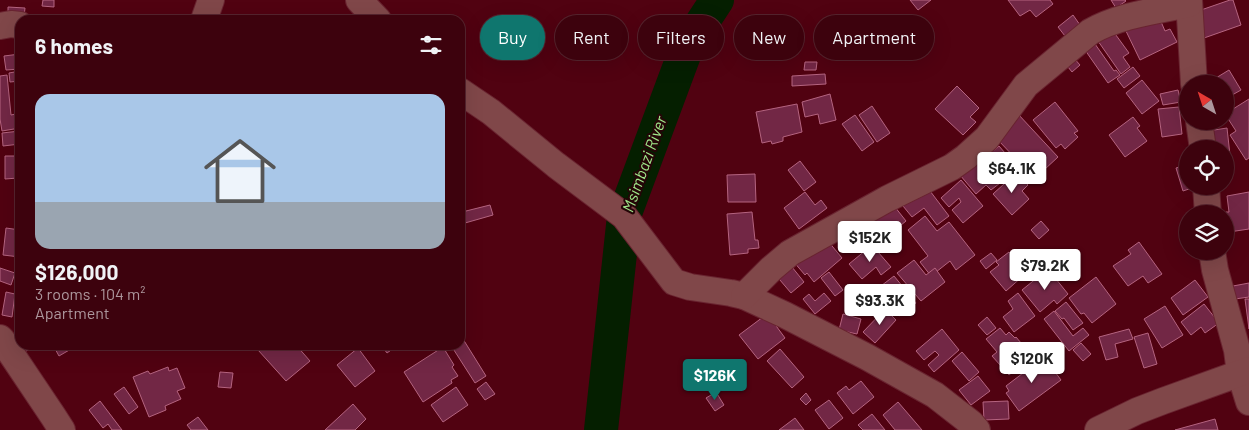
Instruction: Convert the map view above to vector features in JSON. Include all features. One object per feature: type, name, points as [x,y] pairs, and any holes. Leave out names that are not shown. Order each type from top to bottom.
[{"type":"street","points":[[206,15],[211,0]]},
{"type":"street","points":[[359,0],[373,15]]},
{"type":"street","points":[[744,296],[790,253],[887,199],[952,167],[966,157],[987,138],[1026,85],[1090,32],[1101,26],[1189,2],[1193,75]]},
{"type":"street","points":[[0,26],[15,24]]},
{"type":"street","points":[[465,94],[624,216],[674,282],[690,287],[744,296],[868,357],[935,395],[976,430]]},
{"type":"street","points":[[1213,260],[1237,350],[1245,372],[1249,402]]},
{"type":"street","points":[[0,338],[62,430]]},
{"type":"street","points":[[1098,430],[1137,411],[1245,372]]},
{"type":"building","points":[[43,0],[54,0],[54,7],[42,6]]},
{"type":"building","points":[[910,0],[931,0],[918,10]]},
{"type":"building","points":[[1008,0],[1050,0],[1053,4],[1036,17],[1030,10],[1020,16]]},
{"type":"building","points":[[1111,0],[1125,0],[1126,1],[1116,8]]},
{"type":"building","points":[[1233,0],[1241,25],[1204,38],[1198,19],[1201,10]]},
{"type":"building","points":[[8,7],[25,8],[24,15],[8,16]]},
{"type":"building","points":[[1073,15],[1080,25],[1065,36],[1058,27]]},
{"type":"building","points":[[1159,17],[1165,31],[1170,29],[1177,42],[1140,60],[1125,29]]},
{"type":"building","points":[[1113,31],[1129,53],[1123,57],[1130,67],[1121,74],[1098,41]]},
{"type":"building","points":[[1095,44],[1114,71],[1116,70],[1120,75],[1108,83],[1085,50]]},
{"type":"building","points":[[15,55],[15,69],[6,70],[4,56]]},
{"type":"building","points":[[1072,56],[1080,65],[1072,72],[1064,62]]},
{"type":"building","points":[[805,62],[817,62],[816,70],[804,70]]},
{"type":"building","points":[[1133,67],[1140,76],[1124,88],[1117,79]]},
{"type":"building","points":[[1229,70],[1232,75],[1221,75]]},
{"type":"building","points":[[15,72],[15,82],[10,82],[9,73]]},
{"type":"building","points":[[825,74],[826,84],[792,86],[792,76]]},
{"type":"building","points":[[7,75],[11,115],[15,114],[15,129],[2,131],[0,119],[0,76]]},
{"type":"building","points":[[1234,78],[1241,90],[1234,94]]},
{"type":"building","points":[[1142,80],[1159,101],[1142,114],[1126,93]]},
{"type":"building","points":[[957,86],[979,108],[970,117],[976,122],[963,135],[935,109]]},
{"type":"building","points":[[1178,90],[1179,102],[1163,105],[1160,94]]},
{"type":"building","points":[[830,94],[836,120],[820,124],[818,114],[805,117],[802,102]]},
{"type":"building","points":[[1249,99],[1249,158],[1246,160],[1230,135],[1236,131],[1234,128],[1234,108]]},
{"type":"building","points":[[1055,102],[1078,131],[1074,133],[1078,137],[1065,149],[1061,144],[1056,148],[1033,120]]},
{"type":"building","points":[[797,104],[802,132],[783,137],[783,141],[772,144],[771,141],[762,143],[756,112]]},
{"type":"building","points":[[872,106],[890,133],[877,142],[859,115]]},
{"type":"building","points":[[1179,107],[1179,130],[1182,130],[1182,134],[1162,137],[1158,109]]},
{"type":"building","points":[[1018,114],[1058,157],[1044,170],[1035,161],[1032,164],[1024,155],[1018,161],[998,140]]},
{"type":"building","points":[[855,115],[874,142],[862,151],[842,124]]},
{"type":"building","points":[[1133,117],[1140,126],[1137,128],[1147,141],[1125,157],[1109,135]]},
{"type":"building","points":[[1227,130],[1228,140],[1209,140],[1208,131]]},
{"type":"building","points":[[15,132],[15,145],[3,146],[2,133]]},
{"type":"building","points":[[999,146],[1017,167],[1006,176],[1002,172],[998,175],[1000,183],[991,190],[986,185],[976,194],[960,175],[971,169]]},
{"type":"building","points":[[5,156],[15,156],[15,178],[5,179]]},
{"type":"building","points":[[800,161],[816,182],[804,191],[788,170]]},
{"type":"building","points":[[1179,167],[1179,178],[1176,168]]},
{"type":"building","points":[[1016,173],[1028,185],[1022,191],[1029,199],[1012,215],[993,194]]},
{"type":"building","points":[[755,174],[756,202],[728,202],[727,175]]},
{"type":"building","points":[[961,180],[983,206],[963,223],[952,210],[961,202],[959,198],[949,207],[941,198]]},
{"type":"building","points":[[927,187],[949,216],[937,225],[924,208],[912,217],[903,206]]},
{"type":"building","points":[[805,192],[815,205],[821,200],[827,208],[799,229],[784,208]]},
{"type":"building","points":[[1249,192],[1249,229],[1234,231],[1234,205],[1228,205],[1227,196]]},
{"type":"building","points":[[891,202],[906,221],[895,230],[897,233],[878,248],[863,228],[880,215]]},
{"type":"building","points":[[490,205],[493,215],[465,223],[465,211]]},
{"type":"building","points":[[752,212],[755,240],[758,240],[759,248],[748,249],[748,253],[730,255],[727,214]]},
{"type":"building","points":[[925,216],[937,231],[949,222],[975,255],[956,270],[950,261],[931,276],[920,262],[928,256],[908,230]]},
{"type":"building","points":[[1041,221],[1049,230],[1039,239],[1031,230]]},
{"type":"building","points":[[6,228],[15,229],[15,256],[3,255]]},
{"type":"building","points":[[823,235],[842,258],[814,282],[793,261]]},
{"type":"building","points":[[1139,242],[1162,274],[1148,283],[1143,276],[1128,286],[1113,266],[1131,254],[1128,250]]},
{"type":"building","points":[[872,245],[891,267],[881,275],[876,267],[862,279],[849,264]]},
{"type":"building","points":[[1009,252],[1022,268],[1019,270],[1023,276],[1006,291],[990,272],[999,265],[996,262]]},
{"type":"building","points":[[991,253],[997,260],[986,269],[980,261]]},
{"type":"building","points":[[914,260],[926,275],[935,268],[945,282],[921,301],[897,273]]},
{"type":"building","points":[[788,262],[804,282],[791,293],[774,273]]},
{"type":"building","points":[[0,268],[15,273],[11,285],[0,281]]},
{"type":"building","points":[[1048,269],[1068,294],[1057,304],[1054,300],[1040,312],[1022,290]]},
{"type":"building","points":[[829,272],[843,290],[835,296],[821,278]]},
{"type":"building","points":[[894,276],[916,303],[899,316],[877,289]]},
{"type":"building","points":[[1096,277],[1116,304],[1092,323],[1084,313],[1081,314],[1069,298]]},
{"type":"building","points":[[1195,280],[1208,297],[1183,315],[1171,298]]},
{"type":"building","points":[[1249,283],[1249,297],[1235,299],[1233,286]]},
{"type":"building","points":[[6,292],[15,294],[12,317],[2,315]]},
{"type":"building","points":[[824,293],[831,301],[815,314],[803,299],[809,294],[815,301]]},
{"type":"building","points":[[1018,293],[1035,316],[1014,332],[1003,317],[1013,309],[1008,301]]},
{"type":"building","points":[[1245,299],[1249,299],[1249,329]]},
{"type":"building","points":[[1066,302],[1083,323],[1073,330],[1064,318],[1062,319],[1055,311]]},
{"type":"building","points":[[1204,304],[1219,323],[1205,333],[1201,327],[1191,335],[1181,322]]},
{"type":"building","points":[[1165,306],[1183,335],[1162,348],[1144,319]]},
{"type":"building","points":[[885,309],[896,320],[875,343],[863,332]]},
{"type":"building","points":[[771,311],[774,323],[785,338],[758,359],[739,335]]},
{"type":"building","points":[[1054,311],[1073,336],[1083,328],[1089,335],[1069,351],[1044,319]]},
{"type":"building","points":[[843,314],[861,319],[857,334],[839,330]]},
{"type":"building","points":[[987,317],[996,328],[987,335],[978,325]]},
{"type":"building","points":[[1000,328],[1006,335],[1009,332],[1016,337],[1032,356],[1009,375],[992,356],[997,352],[986,339]]},
{"type":"building","points":[[942,329],[959,350],[934,372],[928,365],[939,355],[935,351],[924,360],[916,351]]},
{"type":"building","points":[[1129,329],[1133,339],[1115,344],[1118,357],[1106,360],[1099,337]]},
{"type":"building","points":[[1148,333],[1157,364],[1144,368],[1134,337]]},
{"type":"building","points":[[465,342],[486,376],[475,383],[454,350],[465,350]]},
{"type":"building","points":[[1081,343],[1091,354],[1083,361],[1073,350]]},
{"type":"building","points":[[780,349],[804,377],[792,388],[767,361]]},
{"type":"building","points":[[16,350],[28,350],[19,355]]},
{"type":"building","points":[[56,350],[69,350],[59,356]]},
{"type":"building","points":[[258,350],[300,350],[310,361],[286,381]]},
{"type":"building","points":[[356,350],[359,350],[375,371],[355,387],[337,365]]},
{"type":"building","points":[[438,350],[445,350],[458,376],[451,380],[452,383],[423,402],[404,372]]},
{"type":"building","points":[[962,352],[979,372],[969,381],[952,361]]},
{"type":"building","points":[[1044,357],[1061,380],[1019,411],[1006,393],[1009,391],[1006,386]]},
{"type":"building","points":[[168,367],[169,371],[177,368],[185,388],[177,391],[181,399],[165,406],[166,410],[149,417],[133,377],[148,371],[150,374]]},
{"type":"building","points":[[220,372],[233,373],[231,388],[218,387]]},
{"type":"building","points":[[978,376],[990,391],[971,405],[959,390]]},
{"type":"building","points":[[861,381],[874,397],[853,414],[837,393],[846,386],[849,390]]},
{"type":"building","points":[[486,382],[495,394],[485,400],[477,389]]},
{"type":"building","points":[[124,387],[138,407],[129,414],[114,394]]},
{"type":"building","points":[[456,387],[468,405],[443,422],[431,405]]},
{"type":"building","points":[[716,392],[724,405],[715,411],[706,398]]},
{"type":"building","points":[[806,393],[811,400],[806,405],[800,399]]},
{"type":"building","points":[[829,400],[843,418],[829,429],[815,410]]},
{"type":"building","points":[[100,401],[122,430],[112,430],[108,424],[103,428],[89,410]]},
{"type":"building","points":[[1008,401],[1009,419],[984,420],[983,402]]},
{"type":"building","points":[[898,402],[922,430],[895,430],[883,415]]},
{"type":"building","points":[[353,404],[366,419],[355,430],[325,430]]},
{"type":"building","points":[[872,414],[885,430],[863,430],[858,425]]},
{"type":"building","points":[[198,417],[208,430],[191,430],[187,425]]},
{"type":"building","points":[[795,418],[804,430],[779,430]]},
{"type":"building","points":[[1215,419],[1218,430],[1175,430]]},
{"type":"waterway","name":"Msimbazi River","points":[[601,430],[624,216],[688,44],[717,0]]}]
